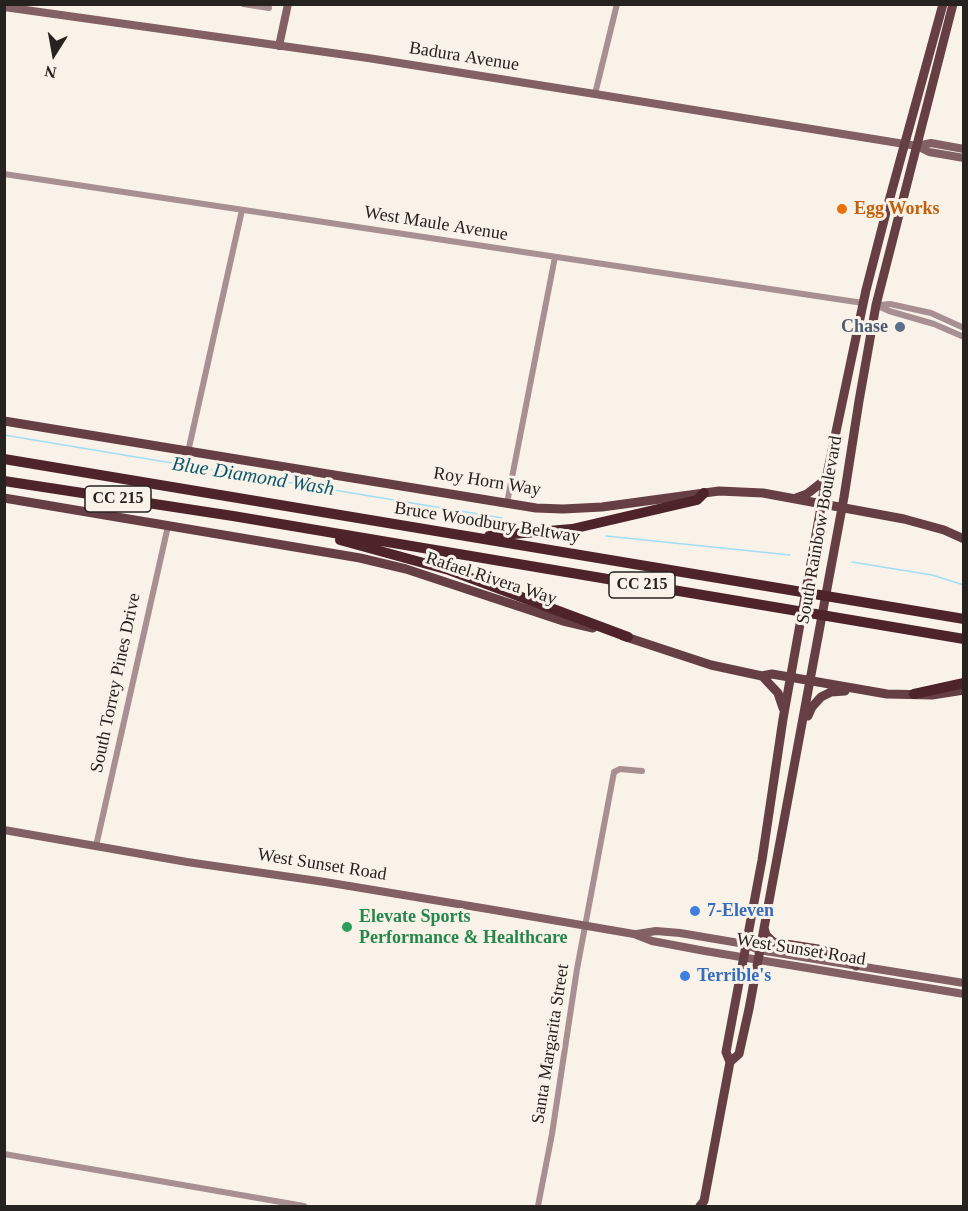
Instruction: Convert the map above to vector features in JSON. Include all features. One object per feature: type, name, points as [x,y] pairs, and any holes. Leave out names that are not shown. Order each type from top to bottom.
[{"type":"highway","points":[[4,453],[22,462]]},
{"type":"highway","name":"Bruce Woodbury Beltway","points":[[4,459],[963,619]]},
{"type":"highway","name":"Bruce Woodbury Beltway","points":[[4,481],[321,531],[963,639]]},
{"type":"highway","points":[[477,538],[572,529],[697,500],[704,493]]},
{"type":"highway","points":[[321,531],[340,540],[449,570],[628,637]]},
{"type":"highway","points":[[914,694],[963,682]]},
{"type":"main road","points":[[279,46],[288,4]]},
{"type":"main road","name":"South Rainbow Boulevard","points":[[704,1205],[730,1062],[726,1052],[826,479],[863,303],[943,4]]},
{"type":"main road","points":[[945,32],[948,4]]},
{"type":"main road","name":"South Rainbow Boulevard","points":[[730,1062],[739,1054],[831,568],[876,305],[953,4]]},
{"type":"main road","name":"Badura Avenue","points":[[4,8],[279,46],[596,94],[917,146],[929,152],[963,158]]},
{"type":"main road","name":"Badura Avenue","points":[[917,146],[931,143],[963,148]]},
{"type":"main road","points":[[871,272],[871,300],[876,305]]},
{"type":"main road","points":[[863,303],[868,310],[869,342]]},
{"type":"main road","name":"Roy Horn Way","points":[[4,421],[507,503],[563,510],[704,493],[748,491],[922,523],[963,539]]},
{"type":"main road","points":[[794,498],[807,494],[826,479]]},
{"type":"main road","name":"Rafael Rivera Way","points":[[4,498],[360,558],[415,572],[563,621],[628,637],[711,665],[762,676],[772,674],[887,694],[932,695],[963,690]]},
{"type":"main road","points":[[762,676],[782,700],[783,719]]},
{"type":"main road","points":[[791,777],[800,755],[812,706],[826,694],[860,690]]},
{"type":"main road","name":"West Sunset Road","points":[[4,830],[634,934],[652,941],[743,957],[758,955],[855,971],[963,994]]},
{"type":"main road","points":[[763,926],[766,935],[773,942],[818,949],[843,956],[855,971]]},
{"type":"main road","name":"West Sunset Road","points":[[634,934],[680,933],[745,945],[758,955]]},
{"type":"main road","name":"West Sunset Road","points":[[855,971],[963,983]]},
{"type":"main road","points":[[951,992],[953,981]]},
{"type":"street","points":[[596,94],[617,4]]},
{"type":"street","points":[[247,5],[269,8]]},
{"type":"street","name":"West Maule Avenue","points":[[4,174],[863,303]]},
{"type":"street","points":[[188,452],[242,210]]},
{"type":"street","points":[[507,503],[555,257]]},
{"type":"street","points":[[876,305],[890,304],[931,312],[963,328]]},
{"type":"street","points":[[876,305],[934,324],[963,337]]},
{"type":"street","name":"South Torrey Pines Drive","points":[[96,846],[168,526]]},
{"type":"street","name":"Santa Margarita Street","points":[[538,1206],[552,1134],[585,926],[614,772],[620,769],[642,771]]},
{"type":"street","points":[[4,1154],[304,1206]]},
{"type":"waterway","name":"Blue Diamond Wash","points":[[4,435],[502,518]]},
{"type":"waterway","name":"Blue Diamond Wash","points":[[606,536],[790,555]]},
{"type":"waterway","name":"Blue Diamond Wash","points":[[852,562],[932,575],[964,585]]},
{"type":"place","name":"Egg Works","points":[[842,209]]},
{"type":"place","name":"Chase","points":[[900,327]]},
{"type":"place","name":"7-Eleven","points":[[695,911]]},
{"type":"place","name":"Elevate Sports Performance & Healthcare","points":[[347,927]]},
{"type":"place","name":"Terrible's","points":[[685,976]]}]
